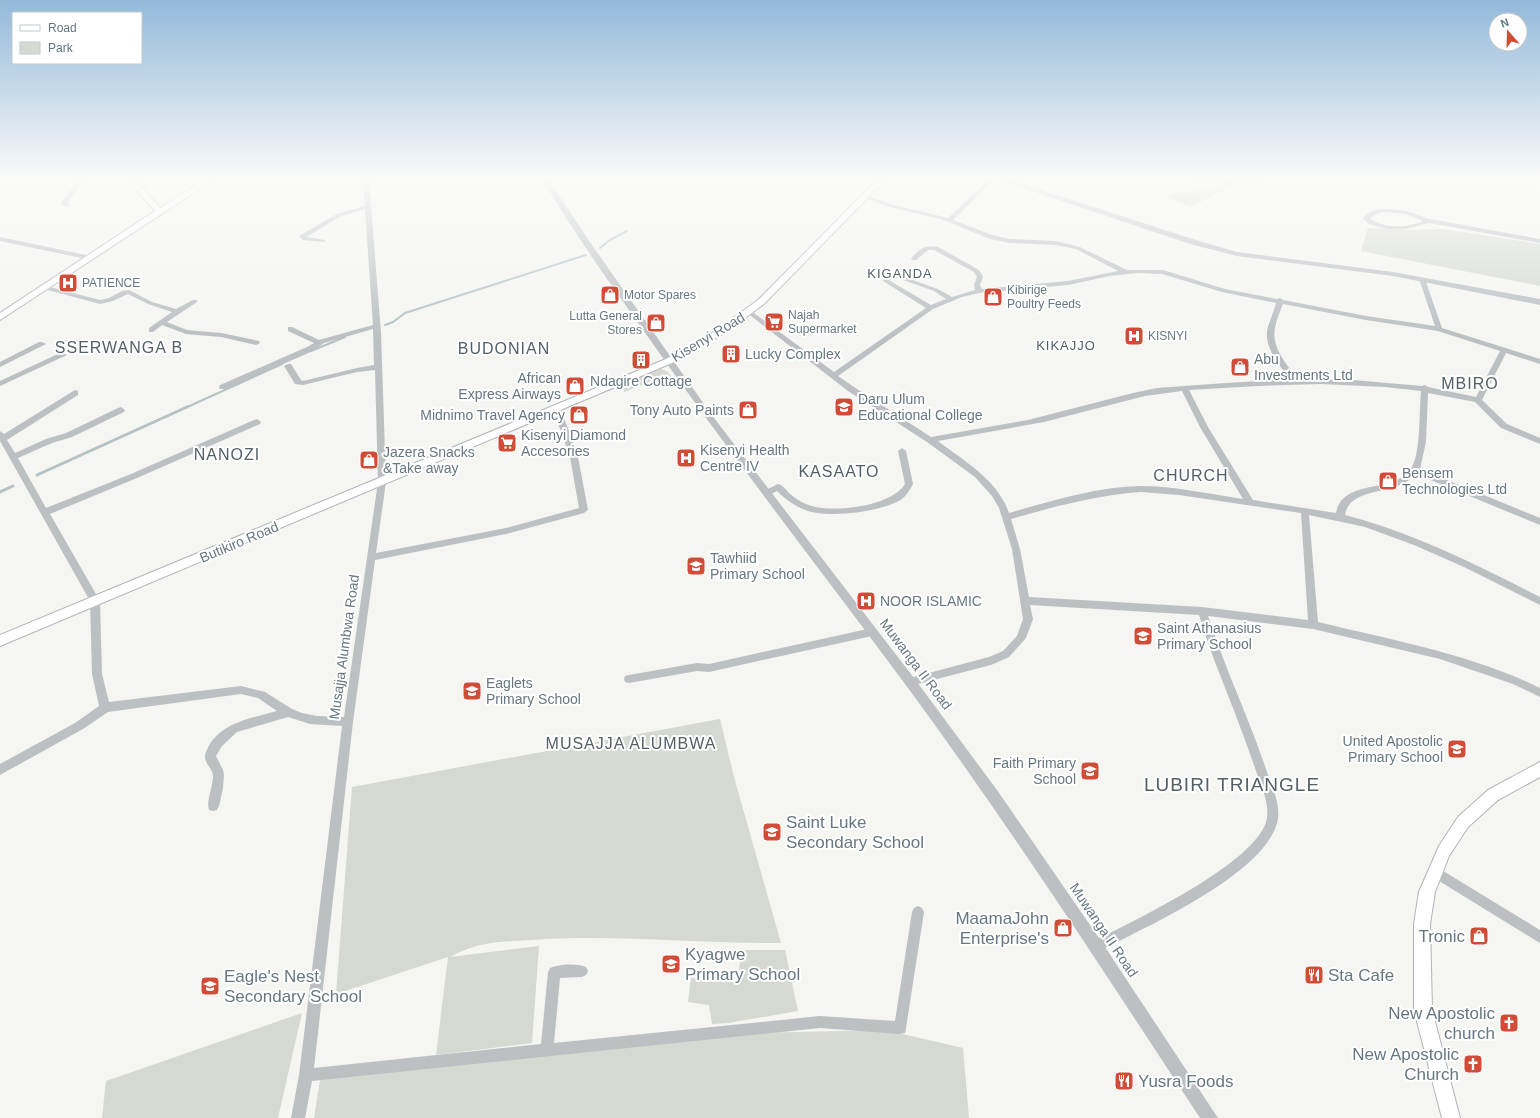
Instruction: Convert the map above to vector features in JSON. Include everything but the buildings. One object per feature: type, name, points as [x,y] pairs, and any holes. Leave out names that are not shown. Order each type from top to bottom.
[{"type":"main road","points":[[0,317],[46,288],[129,231]]},
{"type":"main road","name":"Kisenyi Road","points":[[382,482],[558,413],[669,361],[710,338],[750,312],[776,288],[831,231]]},
{"type":"main road","name":"Butikiro Road","points":[[0,641],[382,482]]},
{"type":"main road","points":[[1451,1118],[1423,1010],[1422,924],[1428,892],[1444,851],[1463,822],[1493,795],[1540,769]]},
{"type":"street","points":[[311,231],[302,236],[303,238],[323,242]]},
{"type":"street","name":"Musajja Alumbwa Road","points":[[298,1118],[306,1076],[348,722],[382,482],[376,326],[369,231]]},
{"type":"street","name":"Muwanga II Road","points":[[579,231],[669,361],[910,682],[992,795],[1096,946],[1210,1118]]},
{"type":"street","points":[[973,231],[999,240],[1056,243],[1078,248],[1125,272]]},
{"type":"street","points":[[1160,231],[1237,254],[1276,260],[1356,268],[1540,302]]},
{"type":"street","points":[[1482,231],[1540,241]]},
{"type":"street","points":[[0,239],[90,258]]},
{"type":"street","points":[[914,259],[922,250],[930,247],[936,248],[977,271],[980,277],[977,285],[979,292]]},
{"type":"street","points":[[888,272],[936,290],[951,299]]},
{"type":"street","points":[[833,376],[932,308],[951,299],[979,292],[1068,283],[1125,272],[1163,272],[1224,291],[1280,300],[1366,318],[1439,329],[1540,362]]},
{"type":"street","points":[[885,280],[932,308]]},
{"type":"street","points":[[1422,280],[1439,329]]},
{"type":"street","points":[[46,288],[100,302],[110,300],[124,292],[129,292],[150,303],[177,311]]},
{"type":"street","points":[[1280,300],[1270,335],[1273,348],[1294,380]]},
{"type":"street","points":[[150,330],[177,311],[195,301]]},
{"type":"street","points":[[750,312],[833,376],[930,440],[978,475],[995,494],[1007,517],[1016,549],[1028,619],[1021,638],[1006,654],[953,672],[910,682]]},
{"type":"street","points":[[161,322],[186,332],[221,335],[256,343]]},
{"type":"street","points":[[223,387],[310,349],[321,342],[376,326]]},
{"type":"street","points":[[290,329],[321,342]]},
{"type":"street","points":[[0,365],[42,344]]},
{"type":"street","points":[[1478,400],[1504,350]]},
{"type":"street","points":[[0,384],[63,355]]},
{"type":"street","points":[[288,366],[299,383],[357,370],[378,367]]},
{"type":"street","points":[[930,440],[1060,416],[1136,395],[1184,388],[1294,380],[1425,388],[1478,400],[1483,408],[1504,426],[1540,441]]},
{"type":"street","points":[[1184,388],[1204,427],[1250,503]]},
{"type":"street","points":[[1340,517],[1342,506],[1353,497],[1367,491],[1402,482],[1414,470],[1419,455],[1425,388]]},
{"type":"street","points":[[75,393],[48,409],[31,422],[1,436],[95,602],[97,674],[105,708]]},
{"type":"street","points":[[13,457],[49,441],[69,435],[121,410]]},
{"type":"street","points":[[372,557],[506,531],[584,510],[574,457],[558,413]]},
{"type":"street","points":[[45,512],[134,476],[257,422]]},
{"type":"street","points":[[767,493],[778,487],[787,497],[800,505],[831,512],[845,512],[892,502],[899,498],[909,484],[902,451]]},
{"type":"street","points":[[1414,470],[1540,522]]},
{"type":"street","points":[[1007,517],[1096,495],[1128,490],[1174,491],[1340,517],[1406,539],[1449,556],[1540,601]]},
{"type":"street","points":[[1305,512],[1313,625]]},
{"type":"street","points":[[1025,601],[1202,611],[1313,625],[1440,655],[1516,680],[1540,693]]},
{"type":"street","points":[[1096,946],[1210,886],[1243,860],[1266,835],[1272,821],[1271,799],[1256,754],[1218,660],[1202,611]]},
{"type":"street","points":[[629,679],[697,666],[709,668],[872,632]]},
{"type":"street","points":[[0,770],[79,726],[105,708],[112,706],[241,690],[258,692],[288,712],[315,721],[348,722]]},
{"type":"street","points":[[213,806],[218,769],[211,759],[211,754],[217,744],[226,733],[234,728],[288,712]]},
{"type":"street","points":[[1435,872],[1540,936]]},
{"type":"street","points":[[306,1076],[820,1022],[900,1028],[918,912]]},
{"type":"street","points":[[547,1050],[554,972],[582,971]]},
{"type":"green space","points":[[1367,231],[1457,231],[1540,244],[1540,286],[1361,251]]},
{"type":"green space","points":[[661,369],[668,372],[676,383],[671,385],[654,380],[624,392],[623,384]]},
{"type":"green space","points":[[720,719],[734,777],[781,943],[563,938],[490,943],[470,948],[450,957],[539,946],[532,1043],[436,1055],[448,957],[336,994],[352,787]]},
{"type":"green space","points":[[741,950],[785,950],[798,1011],[728,1023],[712,1024],[709,1005],[688,1002],[691,978],[738,982]]},
{"type":"green space","points":[[302,1013],[278,1118],[102,1118],[106,1081]]},
{"type":"green space","points":[[885,1030],[963,1048],[969,1118],[314,1118],[320,1080],[708,1034]]},
{"type":"waterway","points":[[600,248],[610,240],[627,231]]},
{"type":"waterway","points":[[385,325],[393,322],[405,313],[586,255]]},
{"type":"waterway","points":[[311,351],[345,337]]},
{"type":"waterway","points":[[185,408],[282,364]]},
{"type":"waterway","points":[[37,475],[187,407]]},
{"type":"waterway","points":[[0,492],[13,486]]},
{"type":"place","name":"PATIENCE","points":[[68,283]]},
{"type":"place","name":"Motor Spares","points":[[610,295]]},
{"type":"place","name":"Kibirige Poultry Feeds","points":[[993,297]]},
{"type":"place","name":"Najah Supermarket","points":[[774,322]]},
{"type":"place","name":"Lutta General Stores","points":[[656,323]]},
{"type":"place","name":"KISNYI","points":[[1134,336]]},
{"type":"place","name":"Lucky Complex","points":[[731,354]]},
{"type":"place","name":"Ndagire Cottage","points":[[641,360]]},
{"type":"place","name":"Abu Investments Ltd","points":[[1240,367]]},
{"type":"place","name":"African Express Airways","points":[[575,386]]},
{"type":"place","name":"Daru Ulum Educational College","points":[[844,407]]},
{"type":"place","name":"Tony Auto Paints","points":[[748,410]]},
{"type":"place","name":"Midnimo Travel Agency","points":[[579,415]]},
{"type":"place","name":"Kisenyi Diamond Accesories","points":[[507,443]]},
{"type":"place","name":"Kisenyi Health Centre IV","points":[[686,458]]},
{"type":"place","name":"Jazera Snacks &Take away","points":[[369,460]]},
{"type":"place","name":"Bensem Technologies Ltd","points":[[1388,481]]},
{"type":"place","name":"Tawhiid Primary School","points":[[696,566]]},
{"type":"place","name":"NOOR ISLAMIC","points":[[866,601]]},
{"type":"place","name":"Saint Athanasius Primary School","points":[[1143,636]]},
{"type":"place","name":"Eaglets Primary School","points":[[472,691]]},
{"type":"place","name":"United Apostolic Primary School","points":[[1457,749]]},
{"type":"place","name":"Faith Primary School","points":[[1090,771]]},
{"type":"place","name":"Saint Luke Secondary School","points":[[772,832]]},
{"type":"place","name":"MaamaJohn Enterprise's","points":[[1063,928]]},
{"type":"place","name":"Tronic","points":[[1479,936]]},
{"type":"place","name":"Kyagwe Primary School","points":[[671,964]]},
{"type":"place","name":"Sta Cafe","points":[[1314,975]]},
{"type":"place","name":"Eagle's Nest Secondary School","points":[[210,986]]},
{"type":"place","name":"New Apostolic church","points":[[1509,1023]]},
{"type":"place","name":"New Apostolic Church","points":[[1473,1064]]},
{"type":"place","name":"Yusra Foods","points":[[1124,1081]]},
{"type":"district","name":"KIGANDA","points":[[900,273]]},
{"type":"district","name":"KIKAJJO","points":[[1066,345]]},
{"type":"district","name":"SSERWANGA B","points":[[119,347]]},
{"type":"district","name":"BUDONIAN","points":[[504,348]]},
{"type":"district","name":"MBIRO","points":[[1470,383]]},
{"type":"district","name":"NANOZI","points":[[227,454]]},
{"type":"district","name":"KASAATO","points":[[839,471]]},
{"type":"district","name":"CHURCH","points":[[1191,475]]},
{"type":"district","name":"MUSAJJA ALUMBWA","points":[[631,743]]},
{"type":"district","name":"LUBIRI TRIANGLE","points":[[1232,784]]}]
